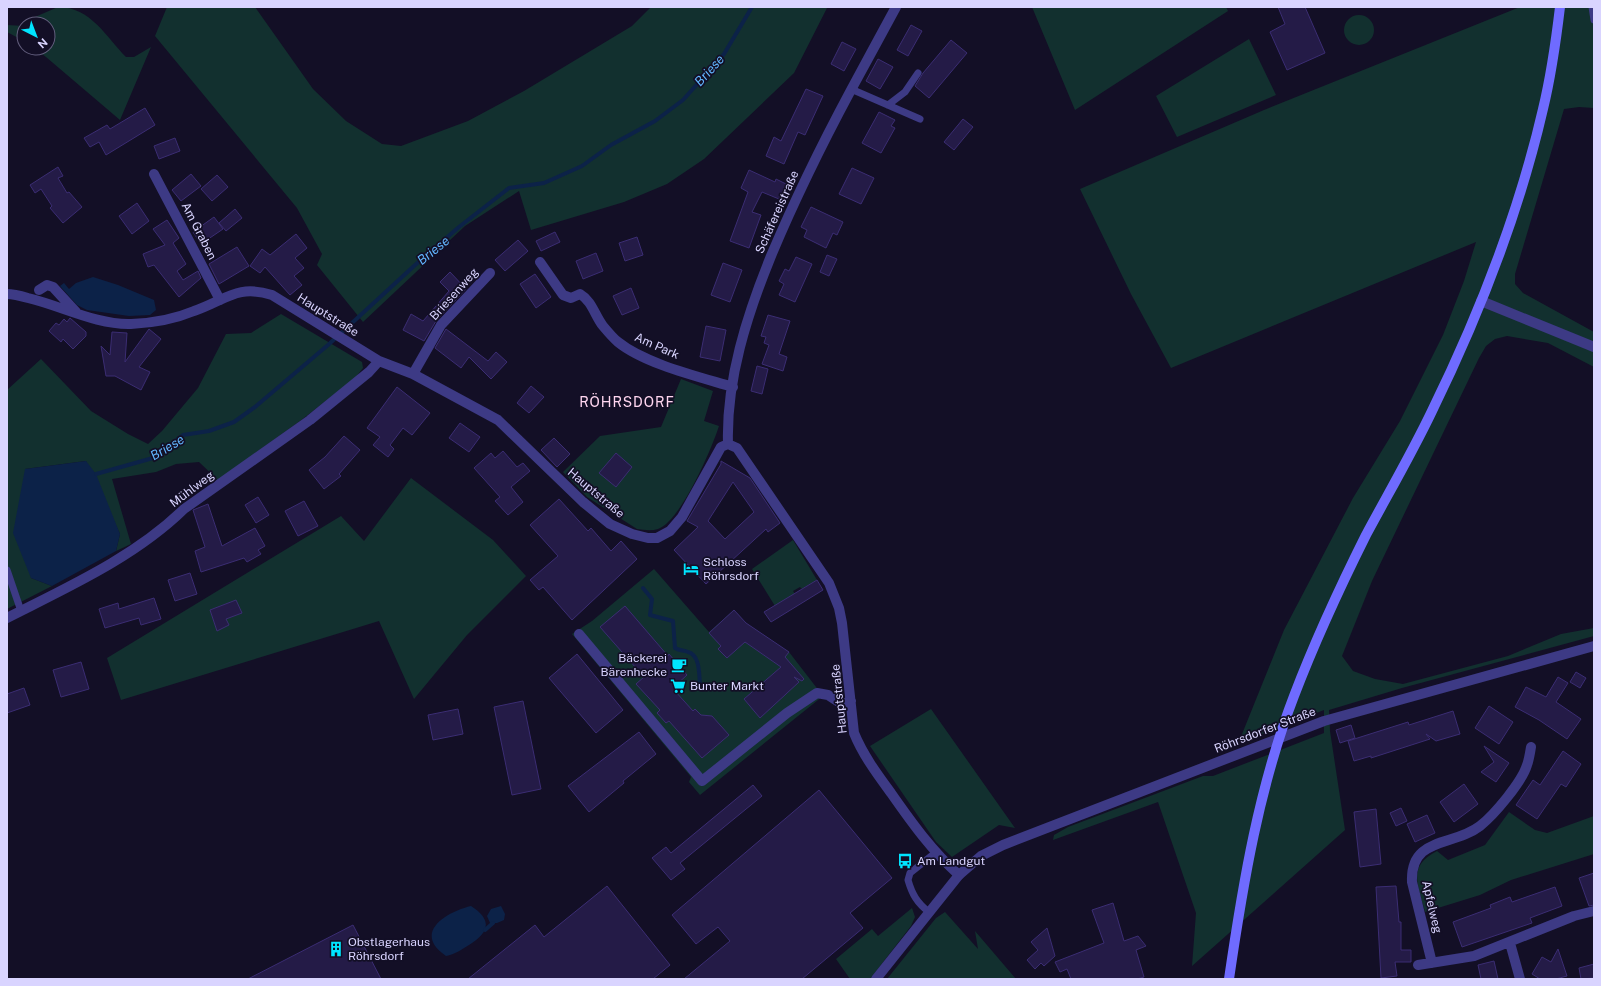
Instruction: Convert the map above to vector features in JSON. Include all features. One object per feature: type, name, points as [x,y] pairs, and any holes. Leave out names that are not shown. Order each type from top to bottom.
[{"type":"main road","points":[[1229,979],[1240,904],[1252,843],[1267,782],[1294,698],[1330,610],[1366,536],[1432,412],[1481,301],[1518,200],[1543,109],[1560,7]]},
{"type":"street","name":"Schäfereistraße","points":[[728,444],[728,427],[733,387],[740,350],[756,294],[788,213],[851,89],[896,7]]},
{"type":"street","name":"Am Graben","points":[[154,174],[220,300]]},
{"type":"street","name":"Am Park","points":[[540,262],[563,295],[571,298],[580,294],[586,298],[603,326],[618,342],[627,348],[662,364],[733,387]]},
{"type":"street","name":"Briesenweg","points":[[413,374],[441,325],[490,273]]},
{"type":"street","points":[[39,290],[47,285],[53,287],[77,313]]},
{"type":"street","name":"Hauptstraße","points":[[7,294],[39,301],[101,321],[131,324],[168,319],[195,311],[240,292],[257,290],[272,295],[344,341],[379,361],[413,374],[498,420],[597,514],[622,530],[648,538],[657,538],[670,531],[682,517],[721,447],[728,444],[737,448],[829,583],[839,608],[842,623],[854,733],[867,759],[935,853],[959,875]]},
{"type":"street","points":[[1481,301],[1594,347]]},
{"type":"street","name":"Mühlweg","points":[[7,618],[112,563],[169,524],[184,509],[310,420],[369,372],[379,361]]},
{"type":"street","points":[[579,634],[702,780],[787,713],[817,693],[828,695],[842,704],[851,701]]},
{"type":"street","name":"Röhrsdorfer Straße","points":[[929,912],[959,875],[982,856],[1003,845],[1324,721],[1594,646]]},
{"type":"street","name":"Apfelweg","points":[[1432,963],[1412,882],[1411,870],[1417,856],[1426,848],[1462,836],[1480,826],[1498,809],[1527,767],[1531,747]]},
{"type":"street","points":[[1418,965],[1474,956],[1510,943],[1574,916],[1594,911]]},
{"type":"street","points":[[876,979],[929,912]]},
{"type":"street","points":[[1510,943],[1520,979]]},
{"type":"lane","points":[[1592,7],[1594,20]]},
{"type":"lane","points":[[888,105],[905,92],[918,73]]},
{"type":"lane","points":[[851,89],[920,119]]},
{"type":"lane","points":[[7,570],[21,611]]},
{"type":"lane","points":[[929,912],[920,906],[912,894],[908,880],[910,873],[935,853]]},
{"type":"green space","points":[[58,7],[70,8],[80,12],[97,24],[126,57],[134,57],[151,47],[120,120],[45,56],[56,56],[56,16],[37,16]]},
{"type":"green space","points":[[167,7],[255,7],[313,89],[346,121],[382,144],[401,146],[468,121],[524,91],[632,26],[651,7],[827,8],[794,73],[704,159],[667,184],[624,202],[531,230],[519,191],[465,226],[363,322],[317,265],[322,254],[297,208],[155,36]]},
{"type":"green space","points":[[1032,7],[1226,7],[1228,11],[1075,110]]},
{"type":"green space","points":[[1520,7],[1594,7],[1594,108],[1579,107],[1564,109],[1515,274],[1515,284],[1523,293],[1594,332],[1594,367],[1548,343],[1507,336],[1495,339],[1486,346],[1372,581],[1342,656],[1353,671],[1375,679],[1403,684],[1508,656],[1561,634],[1594,628],[1594,636],[1402,688],[1329,710],[1330,731],[1345,830],[1192,966],[1196,913],[1158,802],[1053,840],[1054,835],[1068,827],[1203,776],[1213,776],[1324,733],[1324,710],[1238,744],[1284,630],[1353,498],[1400,421],[1443,335],[1464,281],[1476,242],[1171,368],[1131,294],[1080,189],[1264,110]]},
{"type":"green space","points":[[1359,15],[1370,19],[1374,30],[1370,41],[1359,45],[1348,41],[1344,30],[1348,19]]},
{"type":"green space","points":[[7,25],[16,26],[16,37],[7,32]]},
{"type":"green space","points":[[1249,39],[1276,95],[1177,137],[1156,96]]},
{"type":"green space","points":[[281,314],[362,362],[363,368],[355,378],[300,421],[218,480],[199,462],[176,464],[156,472],[112,479],[131,544],[116,551],[120,534],[86,461],[25,469],[31,578],[52,586],[7,609],[7,390],[41,359],[91,411],[128,434],[148,444],[162,431],[198,388],[226,334],[251,333]]},
{"type":"green space","points":[[681,379],[713,391],[704,421],[719,426],[703,466],[686,499],[676,513],[667,523],[658,529],[637,529],[587,497],[563,472],[600,436],[661,427]]},
{"type":"green space","points":[[411,478],[493,540],[526,576],[467,635],[414,699],[379,621],[121,700],[107,658],[341,516],[364,541]]},
{"type":"green space","points":[[793,540],[817,580],[802,589],[800,587],[793,591],[795,594],[775,606],[752,569]]},
{"type":"green space","points":[[654,569],[709,632],[734,610],[746,623],[789,652],[823,696],[700,795],[689,782],[691,777],[572,634],[592,621]]},
{"type":"green space","points":[[931,709],[1015,828],[999,825],[952,857],[936,842],[870,746]]},
{"type":"green space","points":[[1509,812],[1535,830],[1547,833],[1594,816],[1594,854],[1511,880],[1480,895],[1425,912],[1417,877],[1421,863],[1437,851],[1448,860],[1485,845]]},
{"type":"green space","points":[[912,908],[915,917],[911,926],[870,979],[850,979],[836,959],[872,929],[878,936]]},
{"type":"green space","points":[[945,912],[978,949],[975,931],[1016,979],[887,979],[936,918]]},
{"type":"water","points":[[93,277],[118,285],[154,300],[156,310],[150,315],[129,316],[87,310],[77,305],[60,286],[64,283],[69,289],[76,283]]},
{"type":"water","points":[[86,461],[96,474],[120,534],[116,551],[52,586],[31,578],[13,533],[25,469]]},
{"type":"water","points":[[471,906],[483,916],[486,926],[484,931],[481,936],[469,945],[446,956],[436,947],[432,939],[432,932],[443,918]]},
{"type":"water","points":[[501,906],[505,914],[504,920],[497,923],[490,923],[487,916],[491,909]]},
{"type":"building","points":[[1278,7],[1305,7],[1325,53],[1287,70],[1270,32],[1285,24]]},
{"type":"building","points":[[911,25],[922,31],[908,56],[897,50]]},
{"type":"building","points":[[951,40],[967,53],[929,98],[915,86],[923,73]]},
{"type":"building","points":[[842,42],[856,49],[844,71],[831,64]]},
{"type":"building","points":[[878,59],[893,67],[880,89],[866,81]]},
{"type":"building","points":[[806,89],[823,96],[805,135],[798,132],[784,164],[766,156],[774,137],[781,141]]},
{"type":"building","points":[[145,108],[155,125],[106,155],[99,142],[90,147],[84,138],[107,125],[110,129]]},
{"type":"building","points":[[879,112],[895,120],[891,126],[895,128],[881,153],[862,143]]},
{"type":"building","points":[[963,119],[973,127],[954,150],[944,142]]},
{"type":"building","points":[[175,138],[180,151],[159,159],[154,146]]},
{"type":"building","points":[[58,167],[63,176],[58,178],[67,193],[69,192],[82,207],[63,223],[50,208],[52,206],[41,189],[35,193],[30,185]]},
{"type":"building","points":[[852,168],[874,178],[861,204],[839,194]]},
{"type":"building","points":[[749,170],[775,182],[776,179],[786,184],[779,199],[762,192],[752,212],[761,215],[749,248],[730,241],[748,192],[741,188]]},
{"type":"building","points":[[191,174],[201,186],[181,201],[172,190]]},
{"type":"building","points":[[217,175],[228,187],[212,201],[201,189]]},
{"type":"building","points":[[137,203],[149,221],[132,234],[119,216]]},
{"type":"building","points":[[811,207],[843,222],[837,235],[833,233],[826,248],[804,237],[807,230],[801,227]]},
{"type":"building","points":[[235,209],[242,218],[226,231],[219,223]]},
{"type":"building","points":[[214,217],[223,229],[201,244],[193,232]]},
{"type":"building","points":[[167,220],[179,238],[173,243],[186,264],[177,271],[183,280],[198,271],[201,278],[179,297],[154,265],[148,267],[143,254],[165,245],[153,229]]},
{"type":"building","points":[[555,232],[560,242],[541,251],[536,241]]},
{"type":"building","points":[[296,234],[307,248],[295,258],[304,268],[294,276],[302,285],[290,295],[265,267],[260,273],[250,266],[262,249],[270,255]]},
{"type":"building","points":[[637,237],[643,255],[625,261],[619,243]]},
{"type":"building","points":[[518,240],[528,251],[505,271],[495,260]]},
{"type":"building","points":[[237,247],[249,266],[219,284],[209,264]]},
{"type":"building","points":[[596,253],[603,271],[583,279],[576,261]]},
{"type":"building","points":[[827,255],[837,259],[829,276],[820,272]]},
{"type":"building","points":[[796,257],[812,264],[795,302],[779,295],[784,284],[779,281],[785,269],[789,271]]},
{"type":"building","points":[[723,263],[742,270],[730,302],[711,295]]},
{"type":"building","points":[[450,272],[466,289],[436,321],[424,341],[403,330],[411,314],[423,321],[449,291],[440,282]]},
{"type":"building","points":[[535,274],[551,297],[536,308],[520,284]]},
{"type":"building","points":[[631,288],[639,308],[622,315],[613,296]]},
{"type":"building","points":[[768,315],[790,321],[779,354],[787,357],[783,371],[762,364],[769,345],[764,343],[766,337],[761,336]]},
{"type":"building","points":[[70,318],[86,332],[86,336],[73,349],[63,339],[61,342],[49,331],[56,323],[59,325],[64,319],[67,322]]},
{"type":"building","points":[[706,326],[726,330],[720,361],[700,357]]},
{"type":"building","points":[[149,329],[161,339],[139,367],[150,372],[141,390],[115,376],[106,376],[101,346],[110,355],[112,332],[127,333],[125,362]]},
{"type":"building","points":[[446,329],[488,361],[496,352],[507,362],[491,379],[469,357],[461,368],[435,348]]},
{"type":"building","points":[[757,366],[768,369],[762,394],[751,391]]},
{"type":"building","points":[[531,386],[544,397],[529,413],[517,403]]},
{"type":"building","points":[[397,387],[430,413],[412,435],[403,428],[390,445],[394,449],[388,457],[373,445],[380,437],[367,428]]},
{"type":"building","points":[[460,423],[480,437],[469,452],[449,438]]},
{"type":"building","points":[[344,436],[360,450],[339,474],[341,476],[324,489],[309,470],[325,457]]},
{"type":"building","points":[[554,438],[570,454],[557,467],[541,450]]},
{"type":"building","points":[[503,451],[517,467],[523,463],[530,471],[511,487],[523,502],[508,515],[495,501],[500,497],[474,468],[491,453],[495,458]]},
{"type":"building","points":[[616,453],[632,467],[616,487],[599,473]]},
{"type":"building","points":[[721,461],[750,478],[780,523],[768,532],[766,529],[706,584],[674,550],[698,527],[687,521],[721,464]],"holes":[[[733,482],[754,512],[725,539],[708,521]]]},
{"type":"building","points":[[258,497],[269,515],[256,523],[245,505]]},
{"type":"building","points":[[559,499],[588,531],[591,528],[611,551],[621,541],[637,559],[572,620],[543,587],[539,590],[530,580],[558,556],[530,525]]},
{"type":"building","points":[[304,501],[318,526],[298,536],[285,511]]},
{"type":"building","points":[[208,504],[222,546],[255,528],[265,546],[258,550],[261,554],[247,562],[244,558],[201,572],[195,551],[205,547],[193,510]]},
{"type":"building","points":[[190,573],[197,594],[175,601],[168,580]]},
{"type":"building","points":[[817,580],[823,590],[771,622],[764,612]]},
{"type":"building","points":[[154,598],[161,619],[141,625],[139,618],[105,628],[99,609],[118,603],[119,609]]},
{"type":"building","points":[[236,600],[242,613],[226,619],[229,625],[217,631],[210,610]]},
{"type":"building","points":[[625,606],[668,656],[669,654],[687,675],[675,686],[678,689],[675,691],[693,711],[695,709],[701,715],[712,716],[729,735],[702,758],[669,721],[666,723],[657,713],[660,710],[636,684],[644,677],[600,627]]},
{"type":"building","points":[[734,610],[746,623],[789,652],[785,657],[804,679],[802,681],[794,677],[799,682],[760,718],[744,699],[781,667],[745,642],[727,658],[718,649],[721,646],[709,633]]},
{"type":"building","points":[[577,654],[623,710],[596,733],[549,678]]},
{"type":"building","points":[[81,662],[89,689],[61,697],[53,670]]},
{"type":"building","points":[[1576,672],[1586,678],[1580,688],[1570,682]]},
{"type":"building","points":[[1558,677],[1568,683],[1556,702],[1581,719],[1567,739],[1539,720],[1515,707],[1526,687],[1546,697]]},
{"type":"building","points":[[24,688],[30,705],[7,713],[7,694]]},
{"type":"building","points":[[523,701],[541,789],[512,795],[494,707]]},
{"type":"building","points":[[1489,706],[1513,722],[1499,744],[1475,728]]},
{"type":"building","points":[[458,709],[463,734],[433,740],[428,715]]},
{"type":"building","points":[[1453,711],[1460,734],[1436,741],[1426,734],[1430,739],[1371,758],[1371,756],[1354,761],[1348,741],[1408,722],[1409,725]]},
{"type":"building","points":[[1351,725],[1355,738],[1340,743],[1336,730]]},
{"type":"building","points":[[639,732],[656,754],[589,812],[568,786]]},
{"type":"building","points":[[1484,746],[1509,763],[1496,782],[1481,772],[1494,762]]},
{"type":"building","points":[[1563,751],[1581,764],[1566,787],[1561,784],[1537,819],[1516,805],[1533,780],[1540,785]]},
{"type":"building","points":[[1464,784],[1478,804],[1454,822],[1440,802]]},
{"type":"building","points":[[753,785],[762,796],[680,863],[685,869],[671,880],[652,858],[666,847],[671,853]]},
{"type":"building","points":[[819,790],[892,878],[850,913],[863,928],[802,979],[684,979],[730,941],[718,927],[696,944],[672,915]]},
{"type":"building","points":[[1401,808],[1407,821],[1396,826],[1390,813]]},
{"type":"building","points":[[1376,809],[1381,864],[1360,867],[1354,812]]},
{"type":"building","points":[[1427,815],[1435,833],[1415,842],[1407,824]]},
{"type":"building","points":[[1594,873],[1594,905],[1589,906],[1579,878]]},
{"type":"building","points":[[607,886],[670,965],[653,979],[468,979],[535,925],[544,937]]},
{"type":"building","points":[[1396,886],[1399,922],[1401,922],[1401,950],[1411,950],[1411,962],[1395,962],[1397,976],[1381,978],[1376,887]]},
{"type":"building","points":[[1555,887],[1562,906],[1530,918],[1532,923],[1462,947],[1453,922],[1491,908],[1490,905],[1510,897],[1512,902]]},
{"type":"building","points":[[1113,903],[1124,941],[1138,936],[1146,946],[1136,950],[1144,977],[1137,979],[1071,979],[1067,969],[1060,972],[1055,962],[1104,943],[1092,910]]},
{"type":"building","name":"Obstlagerhaus Röhrsdorf","points":[[353,925],[381,979],[248,979]]},
{"type":"building","points":[[1047,928],[1055,956],[1044,966],[1041,963],[1035,969],[1027,960],[1038,950],[1031,942]]},
{"type":"building","points":[[1558,949],[1567,976],[1556,979],[1540,979],[1532,974],[1542,957],[1551,962]]},
{"type":"building","points":[[1494,961],[1498,979],[1481,979],[1478,965]]},
{"type":"building","points":[[1594,964],[1594,978],[1581,979],[1579,968]]},
{"type":"waterway","name":"Briese","points":[[96,474],[153,458],[183,435],[209,431],[234,422],[255,407],[328,345],[459,227],[509,188],[544,183],[582,166],[611,145],[655,121],[683,100],[724,54],[752,7]]},
{"type":"waterway","points":[[643,588],[652,599],[650,615],[673,621],[675,648],[688,652],[695,657],[699,670],[700,684]]},
{"type":"waterway","points":[[485,930],[493,923]]},
{"type":"place","name":"Schloss Röhrsdorf","points":[[691,569]]},
{"type":"place","name":"Bäckerei Bärenhecke","points":[[679,665]]},
{"type":"place","name":"Bunter Markt","points":[[678,686]]},
{"type":"place","name":"Am Landgut","points":[[905,861]]},
{"type":"place","name":"Obstlagerhaus Röhrsdorf","points":[[336,949]]},
{"type":"district","name":"RÖHRSDORF","points":[[627,402]]}]
